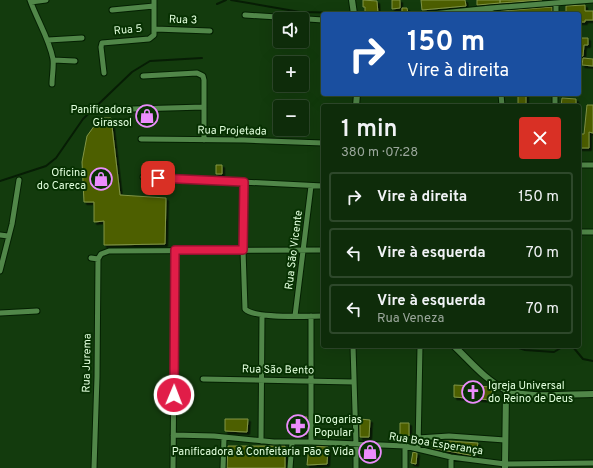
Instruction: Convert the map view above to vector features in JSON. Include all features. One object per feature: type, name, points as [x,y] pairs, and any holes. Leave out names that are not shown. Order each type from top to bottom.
[{"type":"street","points":[[46,0],[31,1],[36,17],[48,40],[53,60],[52,84]]},
{"type":"street","points":[[352,0],[354,12]]},
{"type":"street","points":[[452,12],[593,0]]},
{"type":"street","points":[[112,10],[154,3],[155,29]]},
{"type":"street","points":[[556,3],[556,12]]},
{"type":"street","points":[[245,15],[321,20]]},
{"type":"street","name":"Rua 3","points":[[155,29],[210,31]]},
{"type":"street","name":"Rua 5","points":[[104,73],[101,47],[102,43],[149,38],[154,35],[155,29]]},
{"type":"street","points":[[48,40],[82,38]]},
{"type":"street","points":[[53,60],[75,60]]},
{"type":"street","points":[[143,76],[201,74],[203,76],[204,140]]},
{"type":"street","points":[[133,109],[204,107]]},
{"type":"street","name":"Rua Projetada","points":[[141,139],[321,143]]},
{"type":"street","points":[[581,165],[593,165]]},
{"type":"street","points":[[143,177],[321,186]]},
{"type":"street","points":[[0,271],[12,224],[19,180]]},
{"type":"street","points":[[244,182],[244,307],[248,312],[262,315],[321,316]]},
{"type":"street","name":"Rua São Vicente","points":[[296,316],[311,186]]},
{"type":"street","points":[[581,232],[593,232]]},
{"type":"street","points":[[0,236],[8,236]]},
{"type":"street","points":[[173,468],[175,250]]},
{"type":"street","points":[[91,258],[98,259],[101,254],[109,251],[321,250]]},
{"type":"street","name":"Rua Jurema","points":[[94,468],[97,377],[98,259]]},
{"type":"street","points":[[0,312],[37,311]]},
{"type":"street","points":[[262,315],[262,441]]},
{"type":"street","points":[[311,316],[311,442]]},
{"type":"street","points":[[353,348],[356,468]]},
{"type":"street","points":[[418,449],[420,348]]},
{"type":"street","points":[[456,348],[487,377],[506,390],[528,394],[593,394]]},
{"type":"street","name":"Rua São Bento","points":[[203,379],[354,382]]},
{"type":"street","points":[[505,466],[506,390]]},
{"type":"street","name":"Rua Boa Esperança","points":[[173,435],[292,443],[311,442],[405,446],[451,457],[505,466],[593,463]]},
{"type":"street","points":[[418,438],[449,436],[505,440]]},
{"type":"street","points":[[223,468],[224,438]]},
{"type":"street","points":[[290,468],[292,443]]},
{"type":"street","points":[[405,446],[405,468]]},
{"type":"street","points":[[451,457],[451,468]]},
{"type":"building","points":[[363,0],[377,1],[378,12],[365,12],[365,7],[363,7]]},
{"type":"building","points":[[392,0],[400,0],[400,8],[392,9]]},
{"type":"building","points":[[421,0],[465,0],[466,6],[422,10]]},
{"type":"building","points":[[477,0],[500,0],[500,3],[477,5]]},
{"type":"building","points":[[500,0],[542,0],[500,3]]},
{"type":"building","points":[[585,5],[585,11],[593,11],[593,20],[585,20],[585,22],[581,22],[581,12],[566,12],[566,6]]},
{"type":"building","points":[[552,7],[552,12],[501,11]]},
{"type":"building","points":[[402,8],[407,8],[408,12],[402,12]]},
{"type":"building","points":[[581,38],[588,38],[588,45],[584,45],[583,56],[581,56]]},
{"type":"building","points":[[583,58],[593,59],[593,66],[582,65]]},
{"type":"building","points":[[518,96],[526,96],[526,104],[518,104]]},
{"type":"building","points":[[562,98],[576,99],[576,104],[561,104]]},
{"type":"building","points":[[587,105],[593,105],[593,133],[589,132],[589,148],[581,148],[581,134],[584,134]]},
{"type":"building","name":"Panificadora Girassol","points":[[144,113],[150,113],[150,122],[144,122]]},
{"type":"building","name":"Oficina do Careca","points":[[100,118],[111,118],[120,195],[166,198],[165,244],[104,245],[104,221],[94,222],[94,202],[84,202],[82,162],[87,136]]},
{"type":"building","points":[[216,165],[222,165],[222,174],[216,174]]},
{"type":"building","name":"Igreja Universal do Reino de Deus","points":[[454,385],[492,387],[492,400],[454,397]]},
{"type":"building","points":[[294,417],[307,417],[307,434],[295,434]]},
{"type":"building","points":[[225,419],[248,419],[247,432],[225,431]]},
{"type":"building","points":[[360,419],[370,420],[369,437],[360,437]]},
{"type":"building","points":[[400,423],[409,423],[409,436],[400,436]]},
{"type":"building","points":[[450,441],[478,443],[475,456],[432,448],[432,442]]},
{"type":"building","points":[[228,446],[285,446],[285,468],[227,468]]},
{"type":"building","points":[[309,446],[328,447],[327,464],[307,465]]},
{"type":"building","name":"Panificadora & Confeitaria Pão e Vida","points":[[366,448],[374,449],[373,457],[365,457]]},
{"type":"building","points":[[413,452],[417,453],[416,464],[411,463]]},
{"type":"waterway","points":[[217,4],[226,0]]},
{"type":"waterway","points":[[231,0],[300,12],[321,12]]},
{"type":"waterway","points":[[0,181],[46,166],[56,158],[83,119],[132,72],[150,61],[202,58]]},
{"type":"waterway","points":[[519,348],[525,350],[554,352],[561,348]]},
{"type":"waterway","points":[[574,348],[583,359],[593,361]]},
{"type":"place","name":"Panificadora Girassol","points":[[147,116]]},
{"type":"place","name":"Oficina do Careca","points":[[101,179]]},
{"type":"place","name":"Igreja Universal do Reino de Deus","points":[[473,392]]},
{"type":"place","name":"Drogarias Popular","points":[[298,426]]},
{"type":"place","name":"Panificadora & Confeitaria Pão e Vida","points":[[370,452]]},
{"type":"route","points":[[158,178],[244,182],[243,250],[175,250],[174,395]]}]
